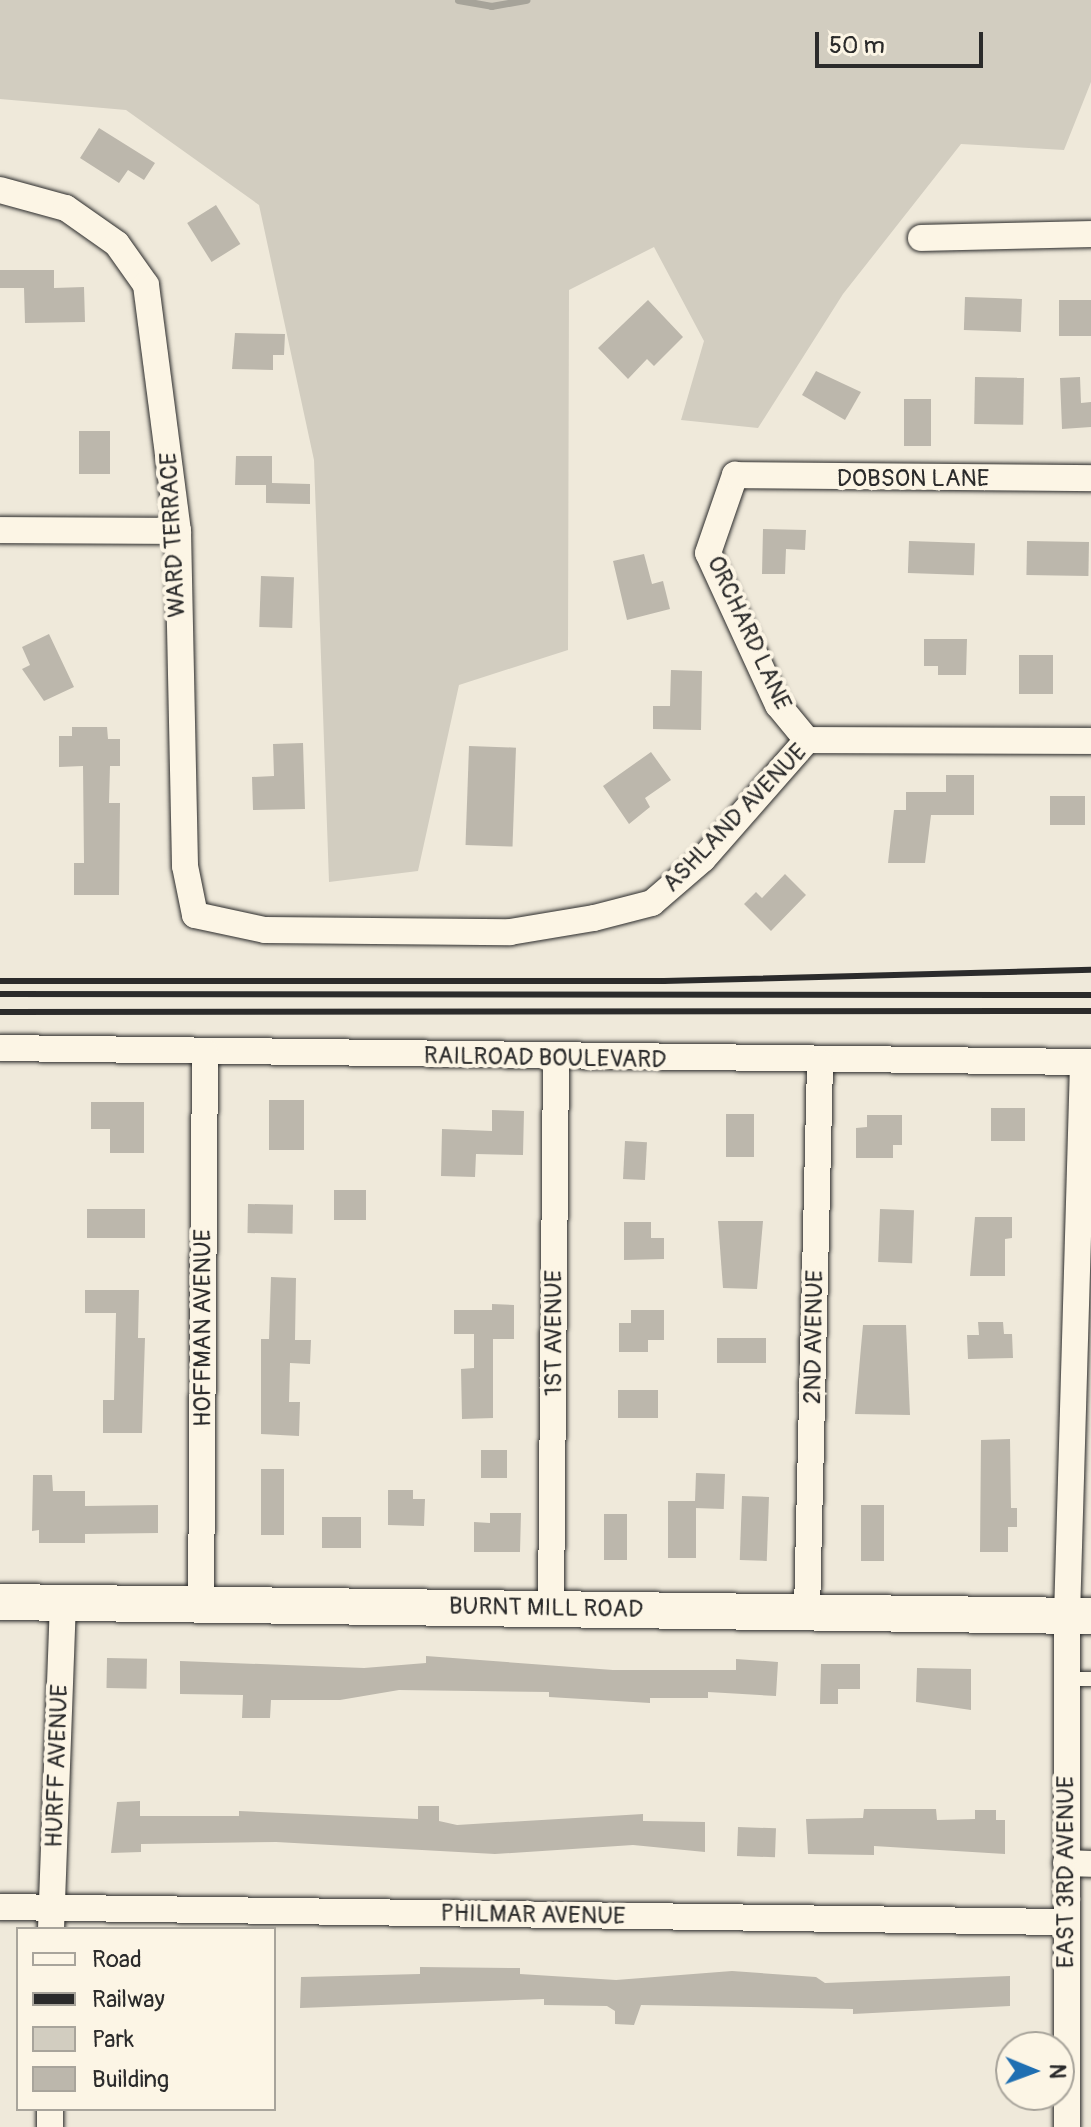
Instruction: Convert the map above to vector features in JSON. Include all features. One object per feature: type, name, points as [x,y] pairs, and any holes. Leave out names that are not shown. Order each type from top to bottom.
[{"type":"main road","name":"BURNT MILL ROAD","points":[[0,1602],[1079,1616]]},
{"type":"street","name":"WARD TERRACE","points":[[0,190],[50,203],[117,244],[146,285],[178,531],[185,866],[195,915]]},
{"type":"street","points":[[921,238],[1091,234]]},
{"type":"street","name":"DOBSON LANE","points":[[735,475],[1091,478]]},
{"type":"street","name":"ORCHARD LANE","points":[[735,475],[708,553],[778,705],[807,740]]},
{"type":"street","points":[[0,530],[178,531]]},
{"type":"street","name":"ASHLAND AVENUE","points":[[195,915],[265,930],[510,932],[652,903],[703,859],[807,740],[1091,741]]},
{"type":"street","name":"RAILROAD BOULEVARD","points":[[0,1048],[556,1059],[1087,1062]]},
{"type":"street","name":"HOFFMAN AVENUE","points":[[201,1605],[205,1052]]},
{"type":"street","name":"1ST AVENUE","points":[[551,1607],[556,1059]]},
{"type":"street","name":"2ND AVENUE","points":[[807,1611],[820,1062]]},
{"type":"street","name":"EAST 3RD AVENUE","points":[[1067,2127],[1065,1922],[1078,1864],[1087,1062]]},
{"type":"street","name":"HURFF AVENUE","points":[[51,1919],[63,1602]]},
{"type":"street","name":"PHILMAR AVENUE","points":[[0,1907],[51,1919],[1065,1922]]},
{"type":"green space","points":[[0,0],[1091,0],[1091,82],[1064,150],[961,144],[843,294],[758,428],[681,420],[704,341],[654,247],[569,290],[568,650],[459,685],[418,871],[329,882],[314,460],[259,205],[126,110],[0,99]]},
{"type":"building","points":[[99,128],[155,163],[144,180],[128,170],[119,183],[80,158]]},
{"type":"building","points":[[216,205],[240,244],[212,262],[187,223]]},
{"type":"building","points":[[0,270],[54,270],[54,288],[84,287],[85,322],[25,323],[24,288],[0,288]]},
{"type":"building","points":[[965,297],[1022,299],[1021,332],[964,330]]},
{"type":"building","points":[[648,300],[683,337],[654,366],[647,359],[628,379],[598,348]]},
{"type":"building","points":[[1059,300],[1091,300],[1091,336],[1059,336]]},
{"type":"building","points":[[235,333],[285,334],[284,355],[273,355],[273,370],[232,369]]},
{"type":"building","points":[[816,371],[861,392],[845,420],[802,395]]},
{"type":"building","points":[[975,377],[1024,378],[1023,425],[974,424]]},
{"type":"building","points":[[1080,377],[1081,403],[1091,402],[1091,427],[1062,429],[1060,378]]},
{"type":"building","points":[[904,399],[931,399],[931,446],[904,446]]},
{"type":"building","points":[[79,431],[110,431],[110,474],[79,474]]},
{"type":"building","points":[[236,456],[272,456],[272,483],[310,484],[310,504],[266,503],[266,485],[235,485]]},
{"type":"building","points":[[763,529],[806,530],[805,550],[786,549],[785,574],[762,574]]},
{"type":"building","points":[[909,541],[975,543],[974,575],[908,573]]},
{"type":"building","points":[[1027,541],[1089,542],[1088,576],[1026,575]]},
{"type":"building","points":[[644,554],[652,584],[663,581],[670,609],[627,620],[613,561]]},
{"type":"building","points":[[261,576],[294,577],[292,628],[259,627]]},
{"type":"building","points":[[49,634],[74,687],[44,701],[22,669],[30,665],[22,647]]},
{"type":"building","points":[[924,639],[967,639],[966,675],[938,675],[938,666],[924,666]]},
{"type":"building","points":[[1019,655],[1053,655],[1053,694],[1019,694]]},
{"type":"building","points":[[671,670],[702,671],[701,730],[653,729],[653,706],[670,706]]},
{"type":"building","points":[[72,727],[107,727],[108,739],[120,739],[120,766],[110,766],[109,803],[120,803],[119,895],[74,895],[74,863],[84,863],[83,766],[59,767],[59,736],[72,736]]},
{"type":"building","points":[[303,743],[305,809],[253,810],[252,777],[274,776],[273,744]]},
{"type":"building","points":[[469,746],[516,748],[513,847],[466,845]]},
{"type":"building","points":[[651,752],[671,780],[645,798],[650,807],[629,824],[603,786]]},
{"type":"building","points":[[946,775],[974,775],[974,815],[931,815],[925,863],[888,863],[894,810],[906,810],[906,792],[946,792]]},
{"type":"building","points":[[1050,796],[1085,796],[1085,825],[1050,825]]},
{"type":"building","points":[[785,874],[806,895],[771,931],[744,904],[756,892],[762,898]]},
{"type":"building","points":[[269,1100],[304,1100],[304,1150],[269,1150]]},
{"type":"building","points":[[91,1102],[144,1102],[144,1153],[110,1153],[110,1129],[91,1129]]},
{"type":"building","points":[[991,1108],[1025,1108],[1025,1141],[991,1141]]},
{"type":"building","points":[[492,1110],[524,1111],[523,1155],[476,1154],[475,1177],[441,1176],[442,1129],[492,1131]]},
{"type":"building","points":[[726,1114],[754,1114],[754,1157],[726,1157]]},
{"type":"building","points":[[867,1115],[902,1115],[902,1145],[893,1145],[893,1158],[856,1158],[856,1128],[867,1127]]},
{"type":"building","points":[[625,1141],[647,1142],[645,1180],[623,1179]]},
{"type":"building","points":[[334,1190],[366,1190],[366,1220],[334,1220]]},
{"type":"building","points":[[248,1204],[293,1205],[292,1234],[247,1233]]},
{"type":"building","points":[[87,1209],[145,1209],[145,1238],[87,1238]]},
{"type":"building","points":[[880,1209],[914,1210],[912,1263],[878,1262]]},
{"type":"building","points":[[975,1217],[1012,1217],[1012,1238],[1005,1239],[1005,1276],[970,1276]]},
{"type":"building","points":[[718,1221],[763,1221],[757,1289],[723,1288]]},
{"type":"building","points":[[624,1222],[651,1222],[651,1238],[664,1238],[664,1259],[624,1260]]},
{"type":"building","points":[[271,1277],[296,1278],[295,1340],[311,1340],[310,1364],[290,1363],[289,1402],[300,1402],[299,1436],[261,1434],[261,1339],[269,1339]]},
{"type":"building","points":[[85,1290],[139,1290],[138,1338],[145,1338],[142,1433],[103,1433],[103,1400],[114,1400],[116,1313],[85,1313]]},
{"type":"building","points":[[492,1304],[514,1305],[514,1339],[493,1339],[493,1418],[462,1419],[461,1369],[474,1368],[474,1334],[454,1334],[454,1310],[492,1310]]},
{"type":"building","points":[[631,1310],[664,1310],[664,1340],[648,1340],[648,1352],[619,1352],[619,1323],[631,1323]]},
{"type":"building","points":[[978,1322],[1003,1322],[1004,1334],[1012,1334],[1013,1358],[968,1359],[967,1335],[979,1335]]},
{"type":"building","points":[[863,1325],[906,1325],[910,1415],[855,1414]]},
{"type":"building","points":[[717,1338],[766,1338],[766,1363],[717,1363]]},
{"type":"building","points":[[618,1390],[658,1390],[658,1418],[618,1418]]},
{"type":"building","points":[[1010,1439],[1011,1508],[1017,1508],[1017,1527],[1008,1527],[1008,1552],[980,1552],[981,1440]]},
{"type":"building","points":[[481,1450],[507,1450],[507,1478],[481,1478]]},
{"type":"building","points":[[261,1469],[284,1469],[284,1535],[261,1535]]},
{"type":"building","points":[[696,1473],[725,1474],[724,1509],[695,1508]]},
{"type":"building","points":[[33,1475],[52,1475],[53,1491],[85,1491],[85,1506],[158,1505],[158,1533],[85,1534],[85,1543],[39,1543],[39,1530],[32,1531]]},
{"type":"building","points":[[388,1490],[413,1490],[413,1499],[425,1499],[424,1526],[388,1525]]},
{"type":"building","points":[[742,1496],[769,1497],[767,1561],[740,1560]]},
{"type":"building","points":[[668,1501],[696,1501],[696,1558],[668,1558]]},
{"type":"building","points":[[861,1505],[884,1505],[884,1561],[861,1561]]},
{"type":"building","points":[[490,1513],[521,1513],[520,1552],[474,1552],[474,1522],[490,1523]]},
{"type":"building","points":[[604,1514],[627,1514],[627,1560],[604,1560]]},
{"type":"building","points":[[322,1517],[361,1517],[361,1548],[322,1548]]},
{"type":"building","points":[[426,1656],[613,1670],[736,1670],[736,1659],[778,1662],[776,1696],[708,1692],[708,1698],[650,1698],[650,1703],[549,1697],[549,1692],[399,1690],[340,1700],[271,1700],[270,1718],[242,1718],[243,1695],[180,1694],[180,1661],[364,1668],[426,1663]]},
{"type":"building","points":[[107,1658],[147,1659],[146,1689],[106,1688]]},
{"type":"building","points":[[821,1664],[860,1664],[860,1689],[838,1689],[838,1704],[820,1704]]},
{"type":"building","points":[[917,1668],[971,1669],[971,1710],[916,1702]]},
{"type":"building","points":[[140,1801],[140,1816],[239,1816],[239,1811],[418,1819],[418,1806],[439,1806],[439,1821],[457,1825],[643,1814],[643,1821],[705,1822],[705,1852],[633,1845],[495,1854],[276,1842],[141,1844],[141,1852],[111,1853],[117,1802]]},
{"type":"building","points":[[864,1809],[936,1809],[937,1820],[975,1819],[975,1810],[996,1810],[996,1820],[1005,1820],[1005,1854],[874,1846],[874,1855],[808,1854],[806,1819],[863,1818]]},
{"type":"building","points":[[738,1827],[776,1828],[775,1857],[737,1856]]},
{"type":"building","points":[[420,1967],[520,1968],[520,1974],[616,1980],[732,1971],[816,1977],[825,1983],[1010,1976],[1010,2006],[853,2014],[853,2009],[641,2005],[634,2025],[615,2024],[615,2011],[607,2006],[544,2005],[544,1999],[300,2008],[301,1977],[420,1974]]},
{"type":"waterway","points":[[458,0],[491,6],[526,0]]},
{"type":"railway","points":[[0,981],[664,981],[1091,970]]},
{"type":"railway","points":[[0,994],[1091,995]]},
{"type":"railway","points":[[0,1012],[1091,1011]]}]
